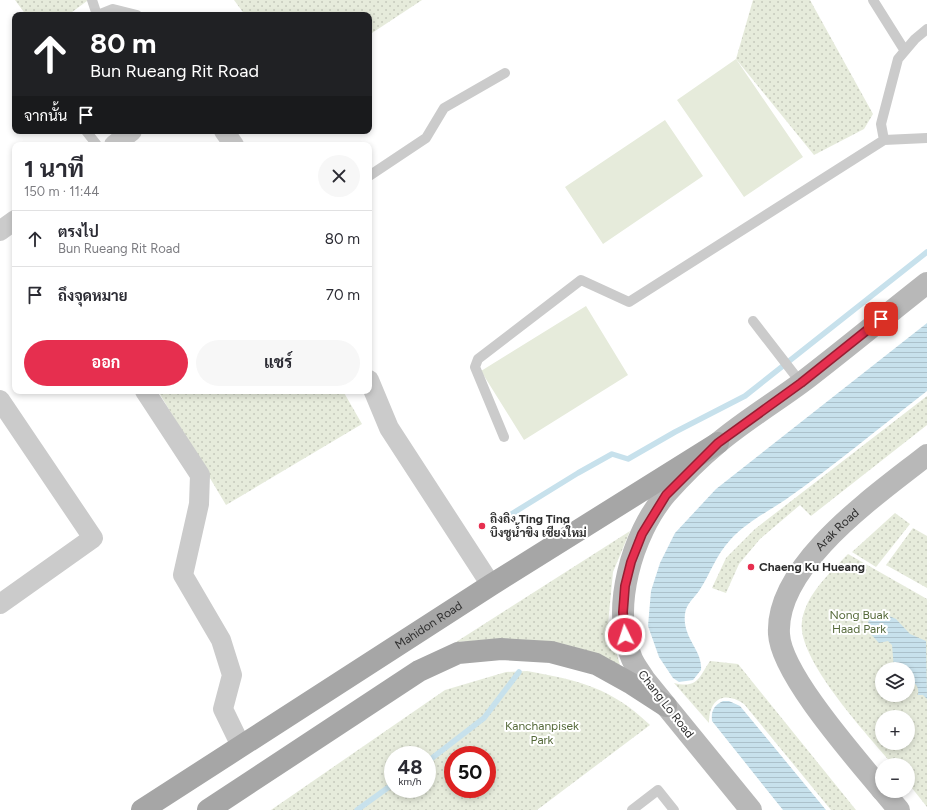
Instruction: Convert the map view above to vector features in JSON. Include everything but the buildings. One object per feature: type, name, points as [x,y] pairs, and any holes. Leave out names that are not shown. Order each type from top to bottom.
[{"type":"main road","name":"Chang Lo Road","points":[[751,810],[645,680],[632,659],[625,635],[623,612],[625,586],[631,562],[652,515],[666,495],[718,443],[801,383],[927,283]]},
{"type":"main road","name":"Mahidon Road","points":[[142,810],[447,613],[718,443]]},
{"type":"main road","name":"Arak Road","points":[[875,780],[819,712],[788,665],[779,634],[783,605],[794,580],[813,554],[830,535],[927,455]]},
{"type":"main road","points":[[208,810],[419,671],[458,653],[501,649],[551,652],[596,664],[632,684],[666,706]]},
{"type":"main road","name":"Arak Road","points":[[889,798],[899,810]]},
{"type":"street","points":[[118,142],[128,134]]},
{"type":"street","points":[[0,232],[12,222]]},
{"type":"street","points":[[372,387],[389,428],[491,585]]},
{"type":"street","points":[[148,394],[200,475],[199,504],[183,575],[221,640],[232,675],[223,709],[241,746]]},
{"type":"street","points":[[0,604],[93,538],[2,408]]},
{"type":"lane","points":[[92,0],[96,12]]},
{"type":"lane","points":[[873,0],[905,50]]},
{"type":"lane","points":[[105,12],[113,9],[125,12]]},
{"type":"lane","points":[[884,140],[881,124],[898,59],[905,50],[927,29]]},
{"type":"lane","points":[[372,174],[426,138],[444,108],[505,73]]},
{"type":"lane","points":[[88,134],[95,142]]},
{"type":"lane","points":[[504,437],[475,367],[478,359],[581,280],[629,302],[884,140],[927,138]]},
{"type":"lane","points":[[753,322],[801,383]]},
{"type":"lane","points":[[632,810],[658,790],[674,810]]},
{"type":"green space","points":[[15,0],[87,0],[72,12],[24,12]]},
{"type":"green space","points":[[234,0],[422,0],[372,33],[372,12],[243,12]]},
{"type":"green space","points":[[753,0],[810,0],[873,114],[864,129],[814,155],[736,59]]},
{"type":"green space","points":[[736,59],[803,157],[744,197],[677,100]]},
{"type":"green space","points":[[665,120],[703,176],[603,244],[565,187]]},
{"type":"green space","points":[[586,306],[628,375],[524,440],[481,371]]},
{"type":"green space","points":[[160,394],[345,394],[362,424],[226,505]]},
{"type":"green space","points":[[927,396],[927,425],[811,516],[800,505],[760,539],[739,564],[726,593],[712,588],[726,558],[755,529]]},
{"type":"green space","points":[[895,513],[910,524],[876,567],[852,552]]},
{"type":"green space","points":[[913,528],[927,536],[927,588],[886,565]]},
{"type":"green space","points":[[630,531],[613,572],[608,624],[620,665],[505,639],[456,642]]},
{"type":"green space","name":"Nong Buak Haad Park","points":[[848,554],[927,599],[927,807],[915,792],[915,758],[887,758],[880,750],[915,750],[915,710],[875,710],[875,744],[836,696],[810,655],[803,637],[802,621],[804,611],[808,602],[827,576]]},
{"type":"green space","points":[[710,661],[738,664],[856,810],[831,810],[744,704],[730,698],[719,700],[712,708],[709,723],[674,683],[693,683],[700,677]]},
{"type":"green space","name":"Kanchanpisek Park","points":[[527,671],[578,682],[608,694],[636,712],[650,725],[537,810],[271,810],[445,690],[506,672]]},
{"type":"water","points":[[927,323],[927,391],[821,474],[750,523],[731,539],[717,558],[699,591],[689,604],[685,614],[685,622],[689,637],[699,656],[701,670],[693,680],[679,682],[673,678],[659,657],[648,626],[651,591],[660,563],[675,533],[716,489]]},
{"type":"water","points":[[878,611],[896,619],[910,634],[926,641],[927,699],[923,695],[918,695],[918,688],[915,684],[915,662],[893,662],[892,645],[888,641],[879,643],[866,629],[869,620]]},
{"type":"water","points":[[723,701],[729,701],[740,706],[826,810],[783,810],[712,721],[714,709],[717,704]]},
{"type":"waterway","points":[[505,518],[612,454],[628,459],[675,432],[745,396],[927,252]]},
{"type":"waterway","points":[[436,755],[484,718],[519,672]]},
{"type":"waterway","points":[[357,810],[384,790]]},
{"type":"place","name":"ถิงถิง Ting Ting บิงซูน้ำขิง เชียงใหม่","points":[[482,526]]},
{"type":"place","name":"Chaeng Ku Hueang","points":[[751,567]]},
{"type":"route","points":[[625,635],[623,612],[625,586],[631,562],[642,534],[652,515],[666,495],[718,443],[801,383],[881,319]]}]
